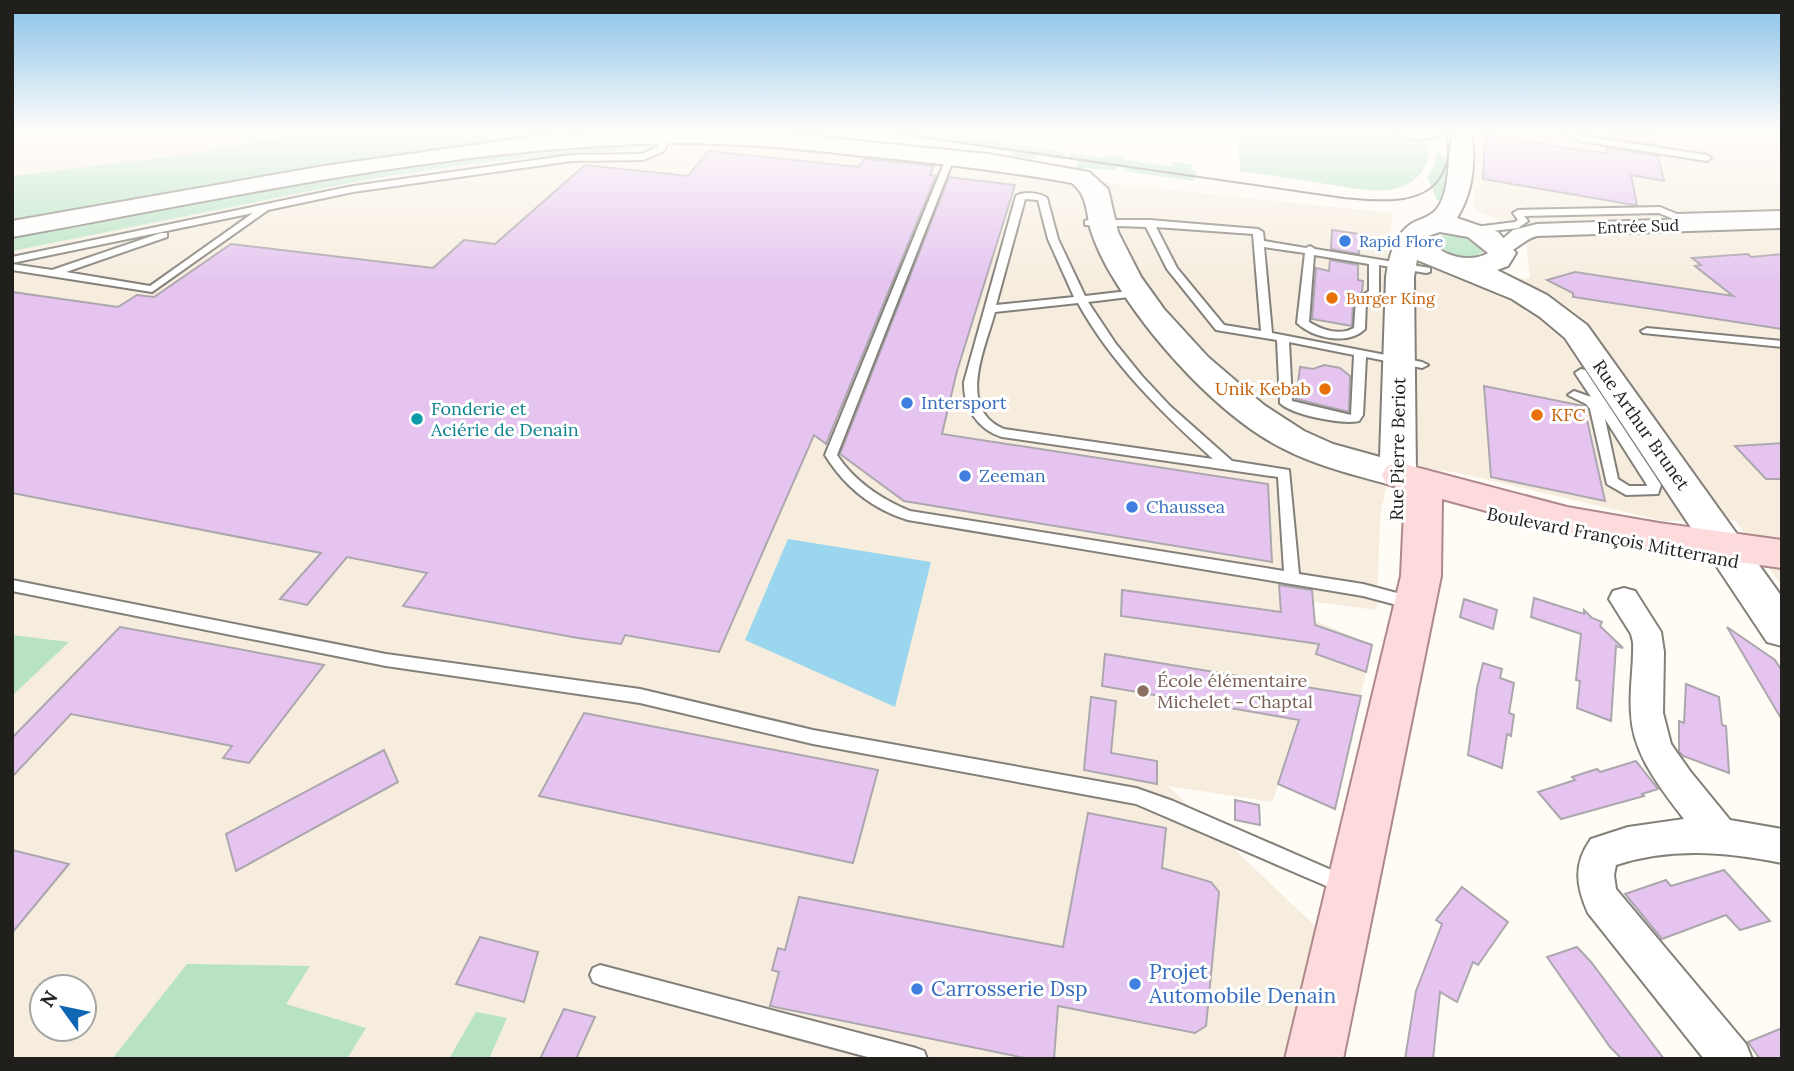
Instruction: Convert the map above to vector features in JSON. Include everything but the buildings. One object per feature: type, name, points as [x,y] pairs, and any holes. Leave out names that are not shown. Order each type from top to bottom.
[{"type":"main road","name":"Boulevard François Mitterrand","points":[[12,229],[274,182]]},
{"type":"main road","name":"Boulevard François Mitterrand","points":[[1074,182],[1080,188],[1095,223],[1105,266],[1129,293],[1154,337],[1223,407],[1252,429],[1304,457],[1411,485],[1574,534],[1754,558]]},
{"type":"main road","points":[[1459,182],[1464,221]]},
{"type":"main road","name":"Rue Pierre Beriot","points":[[1314,1059],[1383,757],[1400,664],[1407,602],[1421,576],[1411,485],[1411,362],[1421,282],[1423,231],[1464,221]]},
{"type":"main road","name":"Rue Arthur Brunet","points":[[1464,221],[1491,239],[1527,283],[1585,326],[1595,374]]},
{"type":"main road","points":[[1421,265],[1488,265],[1498,261],[1501,251]]},
{"type":"main road","name":"Rue Arthur Brunet","points":[[1421,265],[1533,299],[1561,317],[1576,332],[1595,374],[1754,558],[1782,601]]},
{"type":"main road","name":"Rue Arthur Brunet","points":[[1754,558],[1782,630]]},
{"type":"street","name":"Entrée Sud","points":[[1501,251],[1520,234],[1537,230],[1725,220],[1782,222]]},
{"type":"street","points":[[1624,600],[1646,632],[1648,642],[1647,723],[1651,736],[1666,765],[1720,836]]},
{"type":"street","points":[[1731,1059],[1601,900],[1594,874],[1596,864],[1604,851],[1670,834],[1720,836],[1782,846]]},
{"type":"lane","points":[[12,260],[353,189],[401,182]]},
{"type":"lane","points":[[941,182],[831,455],[839,469],[882,506],[908,515],[1292,578],[1407,602]]},
{"type":"lane","points":[[1228,465],[1165,409],[1141,384],[1101,333],[1080,299],[1051,235],[1042,198],[1021,196],[969,388],[971,399],[990,428],[1002,433],[1228,465],[1284,472],[1292,578]]},
{"type":"lane","points":[[12,267],[152,289],[267,207]]},
{"type":"lane","points":[[1464,221],[1518,225],[1523,221],[1518,213],[1660,210],[1676,217],[1725,220],[1782,214]]},
{"type":"lane","points":[[52,273],[215,217]]},
{"type":"lane","points":[[1095,223],[1149,223],[1258,232],[1267,335]]},
{"type":"lane","points":[[1149,223],[1172,269],[1220,328],[1411,362]]},
{"type":"lane","points":[[1259,243],[1421,265]]},
{"type":"lane","points":[[1310,249],[1303,323],[1312,329],[1336,334],[1353,334],[1359,329],[1361,300],[1421,265]]},
{"type":"lane","points":[[991,309],[1129,293]]},
{"type":"lane","points":[[1647,331],[1782,344]]},
{"type":"lane","points":[[1283,338],[1286,403],[1293,407],[1348,419],[1357,415],[1360,352]]},
{"type":"lane","points":[[1574,396],[1590,401],[1596,408],[1614,484],[1632,492],[1653,491],[1654,485],[1595,374]]},
{"type":"lane","points":[[12,585],[386,660],[640,696],[813,737],[1136,796],[1353,888]]},
{"type":"lane","points":[[600,975],[916,1059]]},
{"type":"shaded area","points":[[355,182],[1103,182],[1393,213],[1388,254],[1462,273],[1508,279],[1530,278],[1526,243],[1498,220],[1473,208],[1475,182],[1782,182],[1782,586],[1735,520],[1663,521],[1459,473],[1391,463],[1380,517],[1377,610],[1300,600],[1304,616],[1372,645],[1335,809],[1279,784],[1272,802],[1168,786],[1315,926],[1288,1059],[12,1059],[12,251]]},
{"type":"green space","points":[[12,182],[355,182],[12,251]]},
{"type":"green space","points":[[1311,182],[1410,182],[1391,190],[1362,190]]},
{"type":"green space","points":[[1429,182],[1447,182],[1444,203],[1437,200]]},
{"type":"green space","points":[[1443,235],[1469,238],[1483,248],[1483,252],[1471,257],[1452,254],[1436,244],[1438,237]]},
{"type":"green space","points":[[12,635],[69,642],[12,696]]},
{"type":"green space","points":[[187,964],[310,966],[286,1004],[366,1028],[347,1059],[112,1059]]},
{"type":"green space","points":[[476,1012],[507,1018],[489,1059],[449,1059]]},
{"type":"water","points":[[788,539],[931,562],[895,707],[745,640]]},
{"type":"tram line","points":[[1233,182],[1371,200],[1414,196],[1427,191],[1437,182]]},
{"type":"place","name":"Rapid Flore","points":[[1345,241]]},
{"type":"place","name":"Burger King","points":[[1332,298]]},
{"type":"place","name":"Unik Kebab","points":[[1325,389]]},
{"type":"place","name":"Intersport","points":[[907,403]]},
{"type":"place","name":"KFC","points":[[1537,415]]},
{"type":"place","name":"Fonderie et Aciérie de Denain","points":[[417,419]]},
{"type":"place","name":"Zeeman","points":[[965,476]]},
{"type":"place","name":"Chaussea","points":[[1132,507]]},
{"type":"place","name":"École élémentaire Michelet - Chaptal","points":[[1143,691]]},
{"type":"place","name":"Projet Automobile Denain","points":[[1135,984]]},
{"type":"place","name":"Carrosserie Dsp","points":[[917,989]]}]
